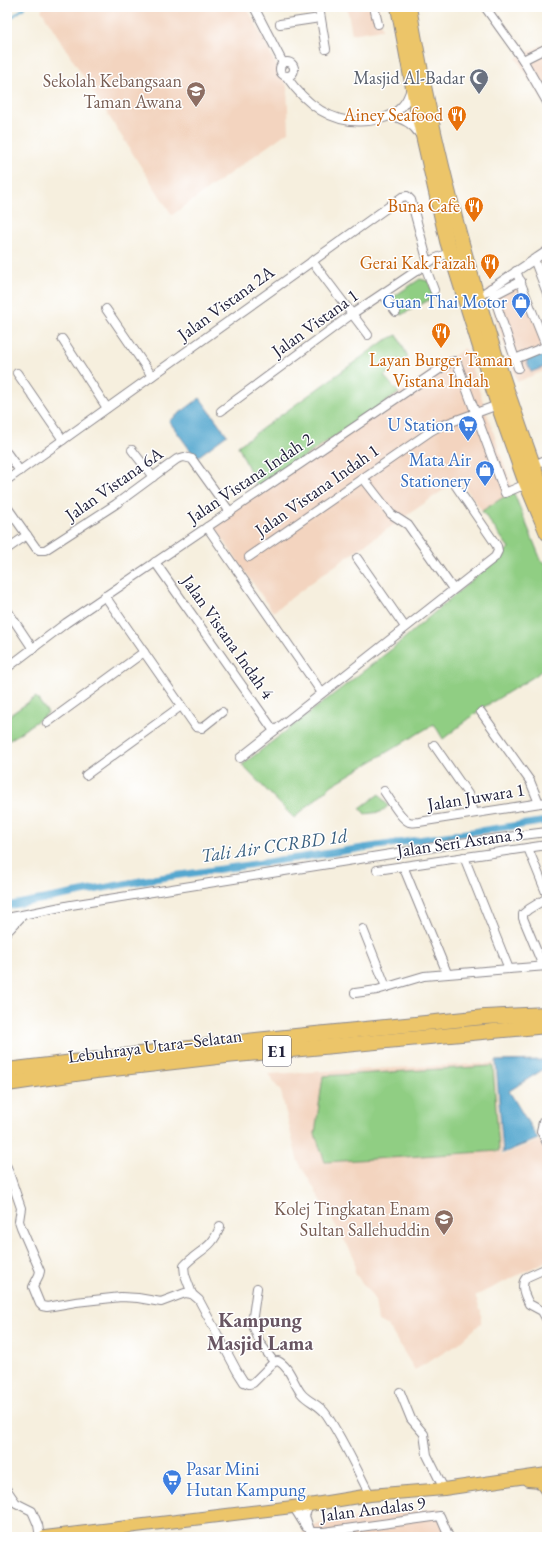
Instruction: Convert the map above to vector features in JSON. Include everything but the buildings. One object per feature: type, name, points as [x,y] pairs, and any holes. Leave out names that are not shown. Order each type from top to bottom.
[{"type":"highway","points":[[407,7],[412,82],[450,252],[498,405],[528,487],[547,533]]},
{"type":"highway","points":[[407,7],[458,234],[510,402],[532,466],[547,502]]},
{"type":"highway","name":"Lebuhraya Utara–Selatan","points":[[7,1070],[264,1039],[485,1017],[547,1014]]},
{"type":"highway","name":"Lebuhraya Utara–Selatan","points":[[7,1084],[96,1071],[226,1056],[547,1026]]},
{"type":"main road","points":[[45,1537],[84,1535],[293,1506],[370,1496],[444,1489],[547,1474]]},
{"type":"main road","points":[[517,1478],[521,1480],[540,1482],[547,1491]]},
{"type":"street","points":[[254,7],[283,63]]},
{"type":"street","points":[[319,7],[326,49]]},
{"type":"street","points":[[374,7],[378,24]]},
{"type":"street","points":[[485,7],[523,60],[547,102]]},
{"type":"street","points":[[280,24],[320,18]]},
{"type":"street","points":[[523,60],[547,48]]},
{"type":"street","points":[[283,63],[288,62],[292,64],[298,86],[304,98]]},
{"type":"street","points":[[283,63],[280,69],[282,74],[286,76],[304,98],[314,107],[330,116],[345,121],[370,121],[390,116],[405,102],[410,92],[412,82]]},
{"type":"street","points":[[286,76],[291,75],[293,71]]},
{"type":"street","points":[[390,116],[401,119],[416,129],[426,149]]},
{"type":"street","name":"Jalan Vistana 2A","points":[[7,480],[312,260],[405,196],[411,200],[427,265]]},
{"type":"street","points":[[492,291],[516,271],[547,251]]},
{"type":"street","name":"Jalan Vistana 1","points":[[221,411],[352,314],[434,259],[450,252]]},
{"type":"street","points":[[534,259],[547,293]]},
{"type":"street","points":[[312,260],[368,335]]},
{"type":"street","points":[[427,265],[434,290]]},
{"type":"street","points":[[515,359],[546,346],[516,271]]},
{"type":"street","points":[[478,297],[521,281]]},
{"type":"street","points":[[492,291],[518,368]]},
{"type":"street","points":[[383,294],[396,312]]},
{"type":"street","points":[[106,309],[152,376]]},
{"type":"street","points":[[62,339],[107,408]]},
{"type":"street","name":"Jalan Vistana Indah 2","points":[[7,668],[66,623],[443,366],[453,362],[457,363],[475,412]]},
{"type":"street","points":[[17,373],[63,440]]},
{"type":"street","name":"Jalan Vistana Indah 1","points":[[249,557],[431,431],[475,412],[498,405]]},
{"type":"street","points":[[475,412],[505,493],[519,487],[528,487]]},
{"type":"street","points":[[132,450],[153,477]]},
{"type":"street","points":[[7,453],[20,471]]},
{"type":"street","name":"Jalan Vistana 6A","points":[[27,535],[36,548],[42,551],[48,549],[116,504],[177,459],[184,457],[192,459],[230,512]]},
{"type":"street","points":[[532,466],[547,459]]},
{"type":"street","points":[[362,478],[384,506],[395,517],[408,525],[453,589]]},
{"type":"street","points":[[240,758],[495,557],[498,551],[493,540],[456,486]]},
{"type":"street","points":[[7,507],[27,535],[7,549]]},
{"type":"street","points":[[207,527],[322,693]]},
{"type":"street","points":[[357,558],[405,627]]},
{"type":"street","name":"Jalan Vistana Indah 4","points":[[156,562],[274,731]]},
{"type":"street","points":[[106,596],[181,706],[198,728],[204,726],[222,712]]},
{"type":"street","points":[[7,610],[33,649]]},
{"type":"street","points":[[47,723],[144,652]]},
{"type":"street","points":[[86,775],[181,706]]},
{"type":"street","points":[[481,712],[530,781],[543,802]]},
{"type":"street","points":[[434,745],[470,797],[473,813]]},
{"type":"street","name":"Jalan Juwara 1","points":[[384,791],[398,811],[410,822],[419,822],[543,802]]},
{"type":"street","points":[[7,918],[70,905],[460,843],[547,832]]},
{"type":"street","name":"Jalan Seri Astana 3","points":[[377,870],[547,845]]},
{"type":"street","points":[[354,993],[386,987],[416,978],[545,966],[524,918],[524,914],[529,909],[547,896],[528,848]]},
{"type":"street","points":[[464,857],[509,969]]},
{"type":"street","points":[[403,866],[447,974]]},
{"type":"street","points":[[7,932],[22,916]]},
{"type":"street","points":[[363,929],[386,987]]},
{"type":"street","points":[[547,1119],[543,1122],[541,1131],[547,1143]]},
{"type":"street","points":[[7,1167],[21,1208],[20,1223],[40,1271],[40,1275],[33,1287],[37,1300],[42,1306],[121,1297],[161,1302],[185,1293],[192,1294]]},
{"type":"street","points":[[220,1226],[213,1241],[184,1266],[184,1275],[192,1294],[199,1300],[236,1371],[244,1382],[249,1384],[253,1383],[274,1362],[278,1361],[284,1365],[302,1395],[316,1404],[326,1414],[351,1458],[370,1496]]},
{"type":"street","points":[[547,1268],[524,1280],[523,1285],[528,1302],[531,1306],[542,1310],[547,1320]]},
{"type":"street","points":[[258,1288],[252,1323],[260,1343],[274,1362]]},
{"type":"street","points":[[400,1392],[411,1419],[424,1434],[427,1454],[444,1489]]},
{"type":"street","points":[[7,1490],[16,1503],[32,1511],[38,1525],[40,1537]]},
{"type":"street","points":[[309,1505],[305,1516],[311,1534]]},
{"type":"street","points":[[293,1506],[302,1523],[311,1534]]},
{"type":"street","name":"Jalan Andalas 9","points":[[311,1534],[440,1516],[450,1537]]},
{"type":"shaded area","name":"Sekolah Kebangsaan Taman Awana","points":[[44,7],[247,7],[287,86],[289,131],[172,215],[41,10]]},
{"type":"shaded area","points":[[347,7],[378,7],[382,29],[352,34]]},
{"type":"shaded area","points":[[547,43],[547,107],[516,58]]},
{"type":"shaded area","points":[[517,270],[547,345],[547,370],[517,382],[487,290]]},
{"type":"shaded area","points":[[465,348],[513,491],[482,511],[459,479],[319,577],[273,612],[210,521]]},
{"type":"shaded area","name":"Kolej Tingkatan Enam Sultan Sallehuddin","points":[[494,1063],[502,1155],[541,1140],[547,1150],[547,1202],[542,1204],[547,1214],[547,1261],[475,1296],[481,1311],[481,1323],[458,1344],[415,1370],[388,1326],[378,1321],[375,1300],[355,1273],[354,1257],[297,1159],[281,1092],[268,1074]]},
{"type":"shaded area","points":[[440,1508],[460,1537],[305,1537],[302,1533],[318,1524]]},
{"type":"green space","points":[[420,279],[428,281],[435,297],[401,315],[390,299]]},
{"type":"green space","points":[[397,335],[408,357],[384,376],[399,393],[258,488],[238,446],[384,341]]},
{"type":"green space","points":[[513,491],[541,560],[547,564],[547,666],[535,676],[484,707],[443,739],[434,724],[332,785],[294,818],[242,765],[392,649],[509,548],[482,511]]},
{"type":"green space","points":[[36,697],[48,713],[7,742],[7,717]]},
{"type":"green space","points":[[379,794],[388,806],[381,812],[365,814],[360,808]]},
{"type":"green space","points":[[493,1066],[499,1151],[325,1162],[315,1134],[323,1076]]},
{"type":"water","points":[[547,348],[547,366],[531,372],[525,357]]},
{"type":"water","points":[[200,398],[227,435],[196,458],[169,421]]},
{"type":"water","points":[[547,1060],[547,1067],[509,1091],[538,1139],[503,1153],[496,1061]]},
{"type":"waterway","points":[[7,21],[25,7]]},
{"type":"waterway","name":"Tali Air CCRBD 1d","points":[[7,906],[146,880],[547,821]]},
{"type":"place","name":"Masjid Al-Badar","points":[[479,95]]},
{"type":"place","name":"Sekolah Kebangsaan Taman Awana","points":[[196,108]]},
{"type":"place","name":"Ainey Seafood","points":[[457,132]]},
{"type":"place","name":"Buna Cafe","points":[[474,223]]},
{"type":"place","name":"Gerai Kak Faizah","points":[[490,280]]},
{"type":"place","name":"Guan Thai Motor","points":[[521,319]]},
{"type":"place","name":"Layan Burger Taman Vistana Indah","points":[[441,349]]},
{"type":"place","name":"U Station","points":[[468,442]]},
{"type":"place","name":"Mata Air Stationery","points":[[485,487]]},
{"type":"place","name":"Kolej Tingkatan Enam Sultan Sallehuddin","points":[[444,1236]]},
{"type":"place","name":"Pasar Mini Hutan Kampung","points":[[172,1496]]},
{"type":"district","name":"Kampung Masjid Lama","points":[[260,1332]]}]
